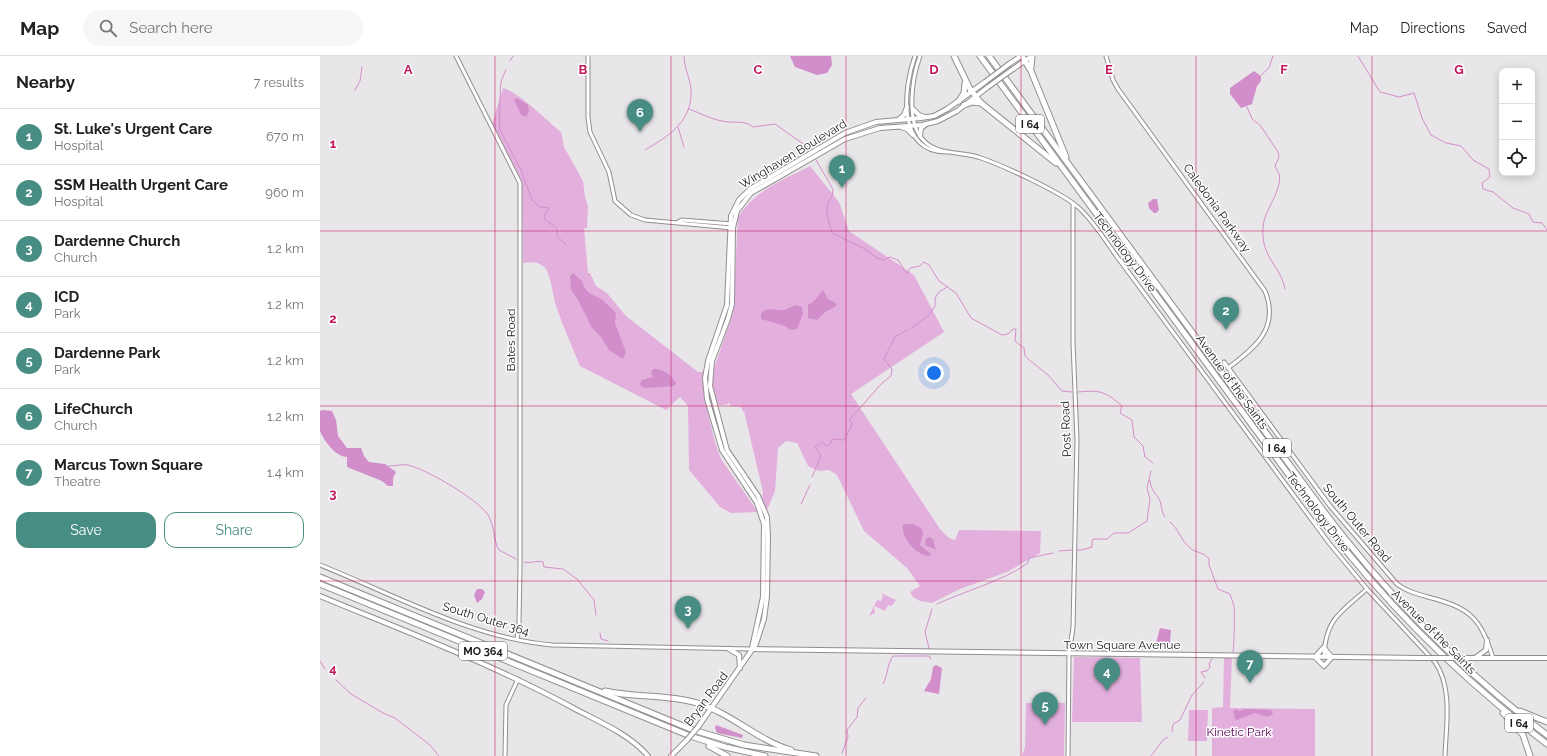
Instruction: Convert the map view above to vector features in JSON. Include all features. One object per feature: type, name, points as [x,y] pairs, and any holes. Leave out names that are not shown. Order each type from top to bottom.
[{"type":"highway","points":[[954,56],[971,92],[981,103],[1053,161],[1080,191]]},
{"type":"highway","name":"Avenue of the Saints","points":[[980,56],[1348,554],[1416,631],[1492,700],[1547,744]]},
{"type":"highway","name":"Avenue of the Saints","points":[[989,56],[1357,554],[1427,632],[1510,706],[1547,735]]},
{"type":"highway","points":[[1031,71],[1032,56]]},
{"type":"highway","points":[[1023,58],[1031,71],[1066,157],[1086,188]]},
{"type":"highway","points":[[959,101],[965,92],[965,80]]},
{"type":"highway","points":[[964,105],[972,102],[981,103]]},
{"type":"highway","name":"MO 364","points":[[320,577],[714,737],[755,747],[816,756]]},
{"type":"highway","name":"MO 364","points":[[320,584],[679,732],[725,747],[766,756]]},
{"type":"highway","points":[[587,686],[616,694],[692,701],[712,708],[775,744],[805,755]]},
{"type":"highway","points":[[1492,700],[1520,731],[1526,742],[1530,756]]},
{"type":"highway","points":[[1510,706],[1531,717],[1547,722]]},
{"type":"highway","points":[[679,732],[727,756]]},
{"type":"main road","points":[[1023,58],[1032,56]]},
{"type":"main road","name":"Winghaven Boulevard","points":[[752,649],[763,596],[764,532],[762,518],[753,496],[722,450],[705,383],[708,361],[727,305],[733,209],[739,200],[755,186],[845,133],[871,123],[898,119],[927,118],[940,113],[959,101],[1009,64],[1023,58]]},
{"type":"main road","name":"Winghaven Boulevard","points":[[752,649],[758,638],[764,619],[767,596],[767,517],[758,496],[727,450],[710,386],[712,361],[732,304],[731,226],[737,211],[746,198],[771,181],[851,136],[873,129],[925,124],[945,118],[1013,69],[1023,58]]},
{"type":"main road","points":[[898,119],[904,115],[907,107]]},
{"type":"main road","points":[[913,109],[919,115],[927,118]]},
{"type":"main road","points":[[920,136],[921,128],[925,124]]},
{"type":"main road","points":[[898,126],[907,129],[913,134]]},
{"type":"main road","points":[[320,596],[518,679],[609,727],[633,742],[648,756]]},
{"type":"main road","points":[[758,638],[761,645],[771,649]]},
{"type":"main road","points":[[1473,658],[1486,650],[1487,640]]},
{"type":"main road","points":[[1324,647],[1332,657],[1324,666],[1315,656],[1324,647]]},
{"type":"main road","points":[[729,649],[739,655],[740,668]]},
{"type":"main road","name":"Town Square Avenue","points":[[752,649],[1324,657],[1547,658]]},
{"type":"main road","name":"Bryan Road","points":[[671,756],[698,727],[752,649]]},
{"type":"street","name":"Bates Road","points":[[456,56],[520,183],[520,607],[517,639]]},
{"type":"street","points":[[588,56],[588,117],[590,132],[608,172],[616,201],[626,212],[637,218],[678,222],[682,224],[731,226]]},
{"type":"street","name":"Technology Drive","points":[[915,56],[908,78],[907,107],[913,134],[920,145],[928,150],[937,153],[952,152]]},
{"type":"street","points":[[920,56],[912,85],[914,119],[920,136]]},
{"type":"street","name":"Caledonia Parkway","points":[[1106,56],[1113,80],[1118,89],[1265,291],[1270,308],[1266,329],[1256,346],[1228,368]]},
{"type":"street","name":"Technology Drive","points":[[920,136],[933,148],[982,158],[1037,184],[1073,204],[1089,219],[1329,543],[1368,589],[1427,652],[1442,674],[1445,681],[1446,700],[1445,756]]},
{"type":"street","name":"Post Road","points":[[1068,756],[1069,654],[1073,628],[1077,440],[1072,343],[1073,204]]},
{"type":"street","name":"South Outer Road","points":[[1224,362],[1330,506],[1397,584],[1411,592],[1448,602],[1463,609],[1477,621],[1487,640],[1493,658]]},
{"type":"street","points":[[1233,375],[1232,370],[1236,362]]},
{"type":"street","name":"South Outer 364","points":[[320,565],[454,620],[517,639],[552,644],[752,649]]},
{"type":"street","points":[[1324,657],[1325,636],[1332,622],[1368,589]]},
{"type":"street","points":[[505,756],[506,705],[518,679]]},
{"type":"green space","points":[[503,88],[525,101],[561,132],[564,147],[583,181],[588,206],[587,228],[584,228],[588,273],[590,273],[596,286],[607,293],[626,316],[698,372],[713,371],[733,313],[738,217],[761,193],[780,181],[810,166],[839,202],[849,231],[914,275],[944,332],[851,394],[940,529],[949,538],[955,540],[959,530],[1041,531],[1040,553],[1007,572],[960,589],[932,603],[920,601],[913,597],[910,592],[920,586],[907,568],[864,531],[837,475],[829,470],[819,471],[808,466],[797,443],[786,441],[778,448],[775,491],[767,510],[762,499],[763,492],[744,411],[743,412],[741,407],[730,406],[730,403],[723,405],[706,405],[715,442],[721,459],[758,512],[731,513],[720,507],[689,470],[688,406],[680,397],[666,410],[580,366],[556,306],[547,271],[538,263],[523,263],[522,182],[492,124]]},
{"type":"green space","points":[[881,593],[896,600],[892,606],[888,605],[885,611],[874,606],[877,600],[881,601],[883,596]]},
{"type":"green space","points":[[874,606],[875,613],[869,616]]},
{"type":"green space","points":[[1074,657],[1140,658],[1142,722],[1072,722]]},
{"type":"green space","name":"Kinetic Park","points":[[1224,657],[1232,657],[1230,708],[1315,709],[1315,756],[1212,756],[1212,708],[1223,707]]},
{"type":"green space","points":[[1026,703],[1065,703],[1064,756],[1022,756],[1025,747]]},
{"type":"green space","points":[[1189,710],[1208,710],[1207,741],[1188,741]]},
{"type":"shaded area","points":[[790,56],[831,56],[832,65],[827,73],[817,75],[795,67]]},
{"type":"shaded area","points":[[1254,71],[1261,76],[1261,81],[1257,86],[1252,104],[1241,108],[1230,94],[1230,88]]},
{"type":"shaded area","points":[[517,98],[528,105],[529,112],[526,117],[521,115],[514,100]]},
{"type":"shaded area","points":[[1153,199],[1157,199],[1159,210],[1156,213],[1149,208],[1148,203]]},
{"type":"shaded area","points":[[573,273],[582,281],[584,287],[589,293],[603,300],[616,313],[615,323],[626,352],[623,359],[609,350],[601,337],[592,328],[578,300],[571,290],[570,276]]},
{"type":"shaded area","points":[[823,290],[828,299],[836,303],[836,306],[824,313],[817,320],[808,318],[808,305],[814,301]]},
{"type":"shaded area","points":[[796,305],[802,307],[803,314],[797,329],[790,330],[785,326],[761,319],[761,313],[766,310],[784,310]]},
{"type":"shaded area","points":[[653,369],[660,370],[672,377],[676,383],[675,386],[645,388],[641,386],[640,383],[642,380],[653,377],[651,373]]},
{"type":"shaded area","points":[[320,411],[332,411],[336,420],[338,436],[347,448],[361,448],[364,456],[369,462],[385,464],[396,472],[393,478],[393,486],[388,486],[382,481],[347,467],[347,457],[339,454],[331,448],[320,431]]},
{"type":"shaded area","points":[[913,524],[922,529],[923,534],[920,545],[931,554],[930,556],[915,550],[907,540],[903,530],[903,525]]},
{"type":"shaded area","points":[[929,537],[933,539],[936,550],[925,545],[926,539]]},
{"type":"shaded area","points":[[477,589],[482,589],[485,592],[482,599],[477,603],[474,595]]},
{"type":"shaded area","points":[[1160,628],[1171,630],[1170,643],[1167,647],[1157,647],[1156,643]]},
{"type":"shaded area","points":[[936,665],[942,668],[939,694],[924,691],[931,679],[933,667]]},
{"type":"shaded area","points":[[1235,709],[1240,711],[1245,709],[1271,710],[1273,714],[1268,717],[1255,713],[1237,720],[1235,719],[1233,711]]},
{"type":"shaded area","points":[[716,725],[743,735],[742,738],[717,733],[715,728]]},
{"type":"waterway","points":[[510,61],[513,56]]},
{"type":"waterway","points":[[645,150],[671,133],[684,119],[688,110],[691,100],[691,89],[684,56]]},
{"type":"waterway","points":[[1261,75],[1269,68],[1273,56]]},
{"type":"waterway","points":[[1358,56],[1380,92],[1399,97],[1414,93],[1422,118],[1431,135],[1446,143],[1461,146],[1473,160],[1489,169],[1490,177],[1482,183],[1483,189],[1493,192],[1513,208],[1529,214],[1533,222],[1542,223],[1547,230]]},
{"type":"waterway","points":[[355,90],[360,81],[362,67]]},
{"type":"waterway","points":[[506,70],[501,82],[500,130],[521,170],[532,200],[540,207],[549,208],[544,216],[545,220],[557,228],[557,236],[567,246]]},
{"type":"waterway","points":[[1247,107],[1252,119],[1260,125],[1278,152],[1279,157],[1275,166],[1280,180],[1264,220],[1263,238],[1268,254],[1279,272],[1285,289]]},
{"type":"waterway","points":[[689,109],[718,120],[726,122],[742,122],[753,127],[775,124],[809,148]]},
{"type":"waterway","points":[[678,127],[684,147]]},
{"type":"waterway","points":[[816,160],[833,189],[832,197],[827,205],[828,219],[832,233],[865,249],[877,258],[884,260],[890,257],[898,260],[907,274],[910,268],[920,266],[924,262],[929,265],[939,281],[956,293],[971,318],[1002,335],[1008,334],[1013,329],[1016,329],[1015,341],[1024,348],[1025,356],[1048,375],[1062,391],[1072,392]]},
{"type":"waterway","points":[[912,328],[929,315],[935,306],[935,298],[939,292],[947,287]]},
{"type":"waterway","points":[[812,477],[821,456],[815,447],[822,442],[827,446],[831,443],[832,439],[844,440],[852,425],[850,419],[882,383],[891,376],[892,369],[884,359],[895,337],[907,330]]},
{"type":"waterway","points":[[1078,392],[1092,391],[1106,394],[1122,406],[1120,413],[1132,420],[1134,437],[1143,446],[1145,457],[1153,463]]},
{"type":"waterway","points":[[389,466],[405,465],[415,467],[438,478],[474,501],[488,515],[499,550],[516,559]]},
{"type":"waterway","points":[[1077,550],[1092,547],[1092,540],[1094,539],[1107,539],[1114,533],[1128,533],[1147,521],[1150,499],[1147,488],[1151,471]]},
{"type":"waterway","points":[[1150,480],[1152,488],[1160,501],[1165,517]]},
{"type":"waterway","points":[[801,504],[810,485]]},
{"type":"waterway","points":[[1170,522],[1192,550],[1205,555],[1209,559],[1209,565],[1218,589],[1230,594],[1234,604],[1233,652]]},
{"type":"waterway","points":[[1059,551],[1072,550]]},
{"type":"waterway","points":[[937,604],[995,581],[1018,570],[1028,563],[1029,558],[1053,553]]},
{"type":"waterway","points":[[524,562],[543,562],[544,567],[563,569],[577,579],[594,600],[596,615]]},
{"type":"waterway","points":[[929,648],[925,632],[932,609]]},
{"type":"waterway","points":[[600,633],[601,639],[608,641]]},
{"type":"waterway","points":[[883,684],[893,656],[929,656],[931,659]]},
{"type":"waterway","points":[[1205,678],[1201,672],[1207,671],[1210,667],[1209,664],[1212,659]]},
{"type":"waterway","points":[[320,661],[325,669]]},
{"type":"waterway","points":[[336,680],[351,694],[383,713],[395,718],[430,745],[439,756]]},
{"type":"waterway","points":[[1172,732],[1173,724],[1180,720],[1192,695],[1204,682]]},
{"type":"waterway","points":[[842,753],[848,737],[847,730],[857,717],[858,708],[866,698]]},
{"type":"waterway","points":[[1151,756],[1163,740],[1168,737]]},
{"type":"place","name":"LifeChurch","points":[[640,132]]},
{"type":"place","name":"St. Luke's Urgent Care","points":[[842,188]]},
{"type":"place","name":"SSM Health Urgent Care","points":[[1226,330]]},
{"type":"place","name":"Dardenne Church","points":[[688,629]]},
{"type":"place","name":"Marcus Town Square","points":[[1250,683]]},
{"type":"place","name":"ICD","points":[[1107,691]]},
{"type":"place","name":"Dardenne Park","points":[[1045,725]]}]
